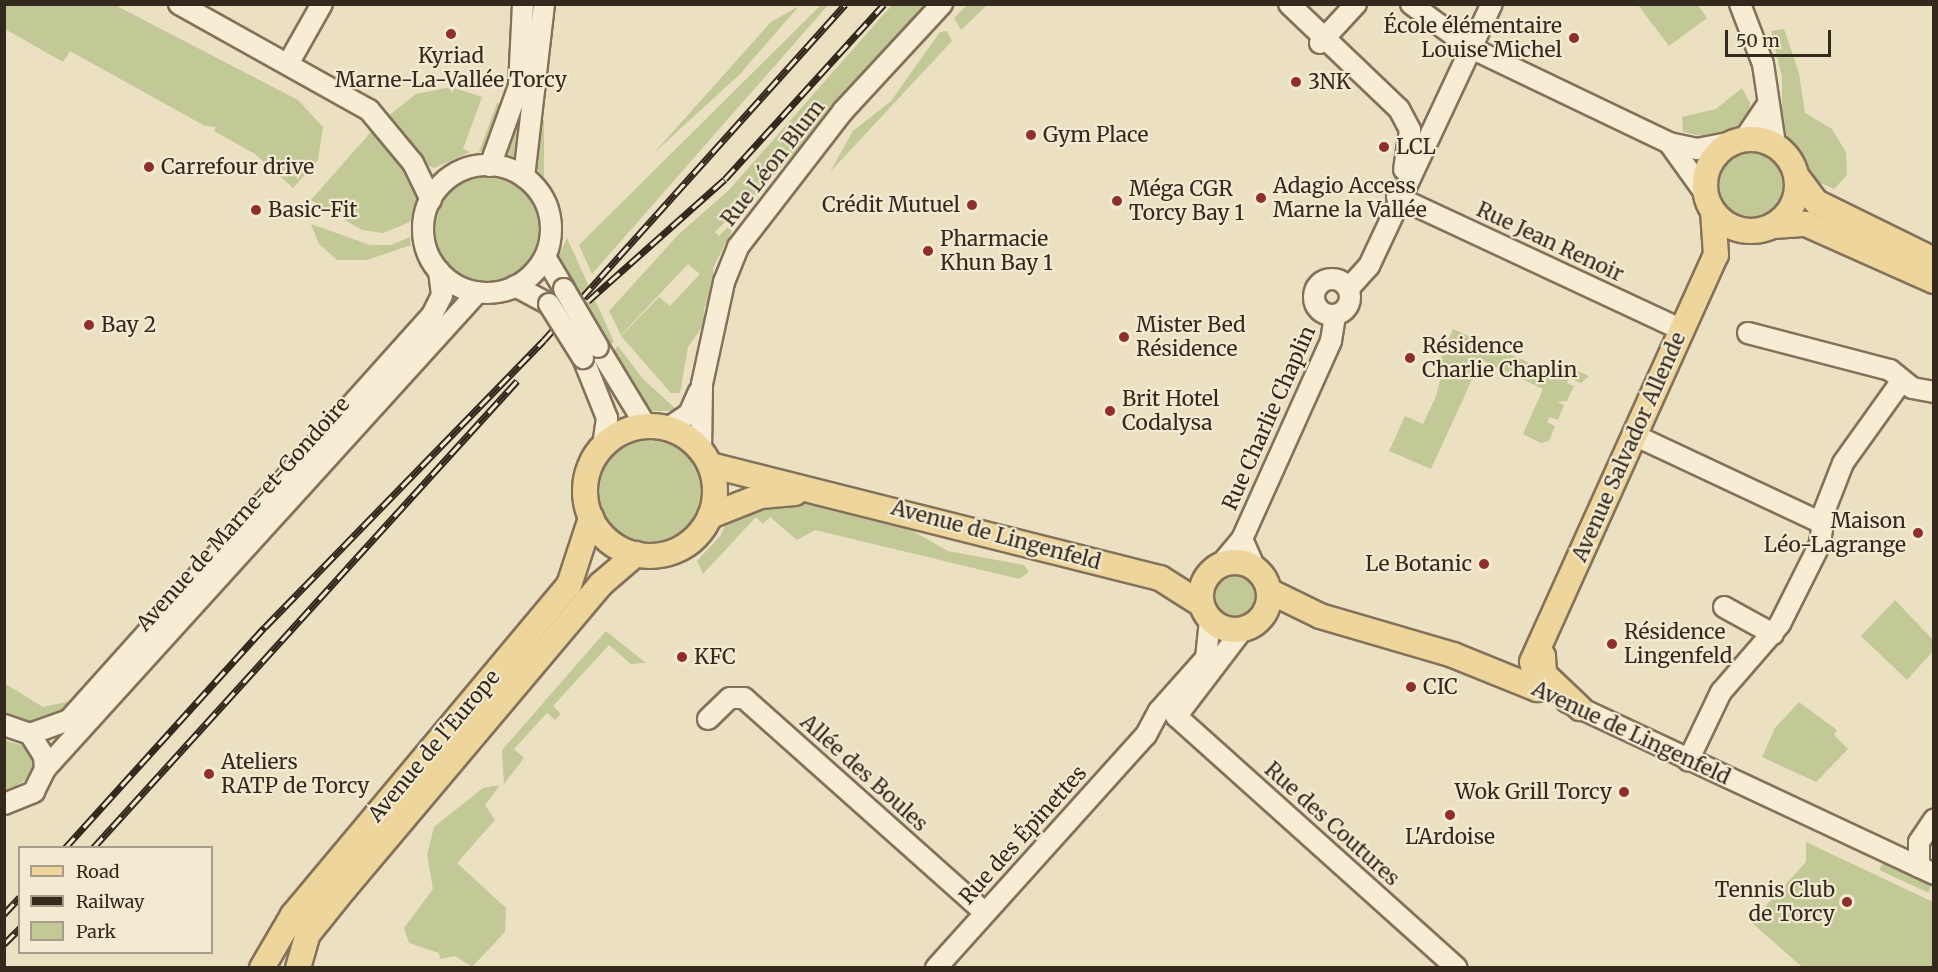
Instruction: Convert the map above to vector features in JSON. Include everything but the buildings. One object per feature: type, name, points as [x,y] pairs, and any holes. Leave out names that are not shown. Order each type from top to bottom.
[{"type":"main road","points":[[1934,260],[1816,202],[1775,144],[1737,141],[1709,165],[1709,202],[1745,231],[1806,224],[1934,281]]},
{"type":"main road","points":[[1774,226],[1794,205],[1798,178]]},
{"type":"main road","name":"Avenue Salvador Allende","points":[[1709,202],[1716,255]]},
{"type":"main road","name":"Avenue Salvador Allende","points":[[1532,662],[1716,255],[1745,231]]},
{"type":"main road","points":[[657,427],[705,458],[715,491],[710,516],[684,546],[656,555],[636,554],[609,541],[591,518],[586,480],[603,446],[622,432],[657,427]]},
{"type":"main road","name":"Avenue de Lingenfeld","points":[[705,458],[1160,578],[1206,612]]},
{"type":"main road","name":"Avenue de Lingenfeld","points":[[710,516],[761,496],[833,493]]},
{"type":"main road","name":"Avenue de l'Europe","points":[[262,968],[293,915],[569,585],[591,518]]},
{"type":"main road","name":"Avenue de l'Europe","points":[[298,968],[308,934],[345,888],[601,584],[636,554]]},
{"type":"main road","points":[[1240,561],[1255,568],[1269,591],[1263,615],[1243,629],[1206,612],[1201,586],[1216,568],[1240,561]]},
{"type":"main road","name":"Avenue de Lingenfeld","points":[[1160,578],[1216,568]]},
{"type":"main road","name":"Avenue de Lingenfeld","points":[[1269,591],[1320,615],[1504,675],[1537,689]]},
{"type":"main road","name":"Avenue de Lingenfeld","points":[[1263,615],[1320,615]]},
{"type":"main road","points":[[1542,639],[1544,674],[1580,708]]},
{"type":"main road","name":"Avenue Salvador Allende","points":[[1504,675],[1542,639]]},
{"type":"main road","points":[[1504,675],[1532,662],[1537,689]]},
{"type":"street","points":[[179,4],[369,110],[413,164],[431,200]]},
{"type":"street","points":[[288,64],[322,4]]},
{"type":"street","points":[[490,166],[519,86],[523,4]]},
{"type":"street","points":[[524,177],[544,4]]},
{"type":"street","name":"Rue Léon Blum","points":[[657,427],[689,414],[702,384],[724,282],[738,247],[843,111],[942,4]]},
{"type":"street","points":[[1289,4],[1322,40],[1393,103],[1410,130],[1398,195]]},
{"type":"street","points":[[1322,40],[1356,4]]},
{"type":"street","points":[[1411,4],[1471,48],[1669,143],[1697,149],[1737,141],[1766,107]]},
{"type":"street","points":[[1349,288],[1332,279],[1317,286],[1317,308],[1335,315],[1349,305],[1349,288],[1369,266],[1398,195],[1492,4]]},
{"type":"street","points":[[1740,4],[1763,64],[1766,107],[1775,144]]},
{"type":"street","points":[[1669,143],[1709,202]]},
{"type":"street","points":[[413,164],[448,180]]},
{"type":"street","points":[[544,257],[515,286],[478,292],[440,272],[424,237],[431,200],[448,180],[490,166],[524,177],[549,212],[544,257],[564,289],[591,352],[607,418],[603,446]]},
{"type":"street","name":"Rue Jean Renoir","points":[[1398,195],[1682,330]]},
{"type":"street","name":"Avenue de Marne-et-Gondoire","points":[[30,734],[69,720],[432,315],[442,295],[440,272]]},
{"type":"street","points":[[515,286],[549,304],[657,427]]},
{"type":"street","name":"Avenue de Marne-et-Gondoire","points":[[4,804],[34,792],[45,770],[478,292]]},
{"type":"street","name":"Rue Charlie Chaplin","points":[[1216,568],[1242,539],[1331,341],[1335,315]]},
{"type":"street","points":[[1748,333],[1890,370],[1902,382],[1934,392]]},
{"type":"street","points":[[1688,761],[1722,692],[1773,634],[1820,544],[1820,522],[1843,463],[1902,382]]},
{"type":"street","name":"Rue Léon Blum","points":[[702,384],[705,458]]},
{"type":"street","points":[[1634,435],[1820,522]]},
{"type":"street","name":"Rue Charlie Chaplin","points":[[1242,539],[1255,568]]},
{"type":"street","points":[[1724,608],[1773,634]]},
{"type":"street","points":[[1176,716],[1173,708],[1206,658],[1206,612]]},
{"type":"street","name":"Rue des Épinettes","points":[[1146,735],[1176,716],[1243,629]]},
{"type":"street","name":"Rue des Épinettes","points":[[936,968],[1146,735],[1159,711],[1206,658]]},
{"type":"street","name":"Avenue de Lingenfeld","points":[[1537,689],[1926,871]]},
{"type":"street","name":"Allée des Boules","points":[[708,718],[730,698],[744,698],[985,913]]},
{"type":"street","name":"Rue des Coutures","points":[[1176,716],[1457,968]]},
{"type":"street","points":[[4,725],[30,734],[44,756],[45,770]]},
{"type":"street","points":[[1926,871],[1919,842],[1934,820]]},
{"type":"green space","points":[[113,4],[298,100],[323,127],[318,160],[293,188],[255,154],[214,131],[216,127],[205,126],[70,51],[63,62],[5,29],[5,5]]},
{"type":"green space","points":[[821,5],[828,5],[592,274],[579,245]]},
{"type":"green space","points":[[892,5],[930,5],[755,196],[733,228],[726,221],[715,232],[719,236],[728,227],[732,231],[713,268],[715,287],[704,309],[705,323],[688,347],[680,393],[671,393],[621,336],[659,297],[670,306],[700,274],[688,264],[621,335],[609,311],[679,234],[729,190]]},
{"type":"green space","points":[[967,5],[987,5],[961,30],[954,18]]},
{"type":"green space","points":[[1638,5],[1698,5],[1707,18],[1669,46]]},
{"type":"green space","points":[[799,6],[740,74],[654,153],[771,22]]},
{"type":"green space","points":[[1784,29],[1799,73],[1805,113],[1832,129],[1846,152],[1847,175],[1834,189],[1809,178],[1782,126],[1782,77],[1771,31]]},
{"type":"green space","points":[[947,31],[952,41],[830,172],[853,131],[891,101],[940,32]]},
{"type":"green space","points":[[451,87],[482,97],[463,149],[470,152],[434,168],[424,164],[387,117],[416,94]]},
{"type":"green space","points":[[1742,88],[1750,103],[1749,121],[1710,138],[1683,132],[1682,117],[1716,109]]},
{"type":"green space","points":[[497,103],[504,105],[486,151],[479,152]]},
{"type":"green space","points":[[519,111],[526,114],[515,157],[503,154]]},
{"type":"green space","points":[[534,117],[544,120],[544,177],[534,166]]},
{"type":"green space","points":[[377,125],[421,188],[410,222],[383,233],[362,230],[311,200]]},
{"type":"green space","points":[[1744,149],[1758,149],[1777,159],[1787,178],[1787,192],[1777,211],[1758,221],[1744,221],[1725,211],[1715,192],[1715,178],[1725,159]]},
{"type":"green space","points":[[486,175],[507,179],[524,191],[536,208],[540,229],[536,250],[524,267],[507,279],[486,283],[465,279],[448,267],[436,250],[432,229],[436,208],[448,191],[465,179]]},
{"type":"green space","points":[[311,224],[370,245],[391,245],[410,237],[411,245],[367,260],[337,260],[319,244]]},
{"type":"green space","points":[[567,238],[614,342],[606,347],[555,263]]},
{"type":"green space","points":[[1453,329],[1547,371],[1557,361],[1589,376],[1581,383],[1569,378],[1567,383],[1574,386],[1567,401],[1557,402],[1564,405],[1558,420],[1550,417],[1547,422],[1555,426],[1549,441],[1541,443],[1523,434],[1543,389],[1481,360],[1431,469],[1389,451],[1405,416],[1423,424],[1436,396],[1442,373],[1436,370]]},
{"type":"green space","points":[[618,346],[643,379],[678,411],[642,411],[610,354]]},
{"type":"green space","points":[[650,438],[670,443],[688,454],[699,472],[704,492],[699,512],[688,530],[670,541],[650,546],[630,541],[612,530],[601,512],[596,492],[601,472],[612,454],[630,443]]},
{"type":"green space","points":[[786,500],[891,519],[948,551],[1024,565],[1029,572],[1019,579],[815,530],[797,540],[770,517],[763,524],[756,517],[703,574],[697,561],[721,535],[729,516]]},
{"type":"green space","points":[[1234,570],[1244,572],[1252,578],[1258,586],[1260,596],[1258,606],[1252,614],[1244,620],[1234,622],[1224,620],[1216,614],[1210,606],[1208,596],[1210,586],[1216,578],[1224,572]]},
{"type":"green space","points":[[1895,600],[1933,640],[1933,651],[1907,680],[1861,636]]},
{"type":"green space","points":[[606,631],[646,663],[631,664],[609,645],[553,706],[561,714],[555,720],[547,713],[514,749],[524,758],[504,784],[502,750]]},
{"type":"green space","points":[[4,683],[43,707],[75,700],[65,715],[36,727],[5,718]]},
{"type":"green space","points":[[1799,702],[1837,730],[1834,735],[1848,749],[1816,782],[1762,757],[1775,728]]},
{"type":"green space","points":[[4,740],[25,746],[33,761],[29,778],[9,790],[5,790]]},
{"type":"green space","points":[[500,785],[485,805],[495,820],[457,863],[506,908],[505,932],[472,967],[455,956],[440,959],[439,953],[409,943],[404,928],[433,889],[427,855],[434,827],[483,788]]},
{"type":"green space","name":"Tennis Club de Torcy","points":[[1806,842],[1933,902],[1933,967],[1802,967],[1751,922],[1806,862]]},
{"type":"green space","points":[[1884,860],[1933,883],[1928,893],[1879,870]]},
{"type":"railway","points":[[67,846],[265,627],[544,340],[845,4]]},
{"type":"railway","points":[[588,301],[725,179],[884,4]]},
{"type":"railway","points":[[95,846],[517,381]]},
{"type":"railway","points":[[4,914],[18,899]]},
{"type":"railway","points":[[4,944],[18,930]]},
{"type":"place","name":"Kyriad Marne-La-Vallée Torcy","points":[[451,34]]},
{"type":"place","name":"École élémentaire Louise Michel","points":[[1574,38]]},
{"type":"place","name":"3NK","points":[[1296,82]]},
{"type":"place","name":"Gym Place","points":[[1031,135]]},
{"type":"place","name":"LCL","points":[[1384,147]]},
{"type":"place","name":"Carrefour drive","points":[[149,167]]},
{"type":"place","name":"Adagio Access Marne la Vallée","points":[[1261,198]]},
{"type":"place","name":"Méga CGR Torcy Bay 1","points":[[1117,201]]},
{"type":"place","name":"Crédit Mutuel","points":[[972,205]]},
{"type":"place","name":"Basic-Fit","points":[[256,210]]},
{"type":"place","name":"Pharmacie Khun Bay 1","points":[[928,251]]},
{"type":"place","name":"Bay 2","points":[[89,325]]},
{"type":"place","name":"Mister Bed Résidence","points":[[1124,337]]},
{"type":"place","name":"Résidence Charlie Chaplin","points":[[1410,358]]},
{"type":"place","name":"Brit Hotel Codalysa","points":[[1110,411]]},
{"type":"place","name":"Maison Léo-Lagrange","points":[[1918,533]]},
{"type":"place","name":"Le Botanic","points":[[1484,564]]},
{"type":"place","name":"Résidence Lingenfeld","points":[[1612,644]]},
{"type":"place","name":"KFC","points":[[682,657]]},
{"type":"place","name":"CIC","points":[[1411,687]]},
{"type":"place","name":"Ateliers RATP de Torcy","points":[[209,774]]},
{"type":"place","name":"Wok Grill Torcy","points":[[1624,792]]},
{"type":"place","name":"L'Ardoise","points":[[1450,815]]},
{"type":"place","name":"Tennis Club de Torcy","points":[[1847,902]]}]
